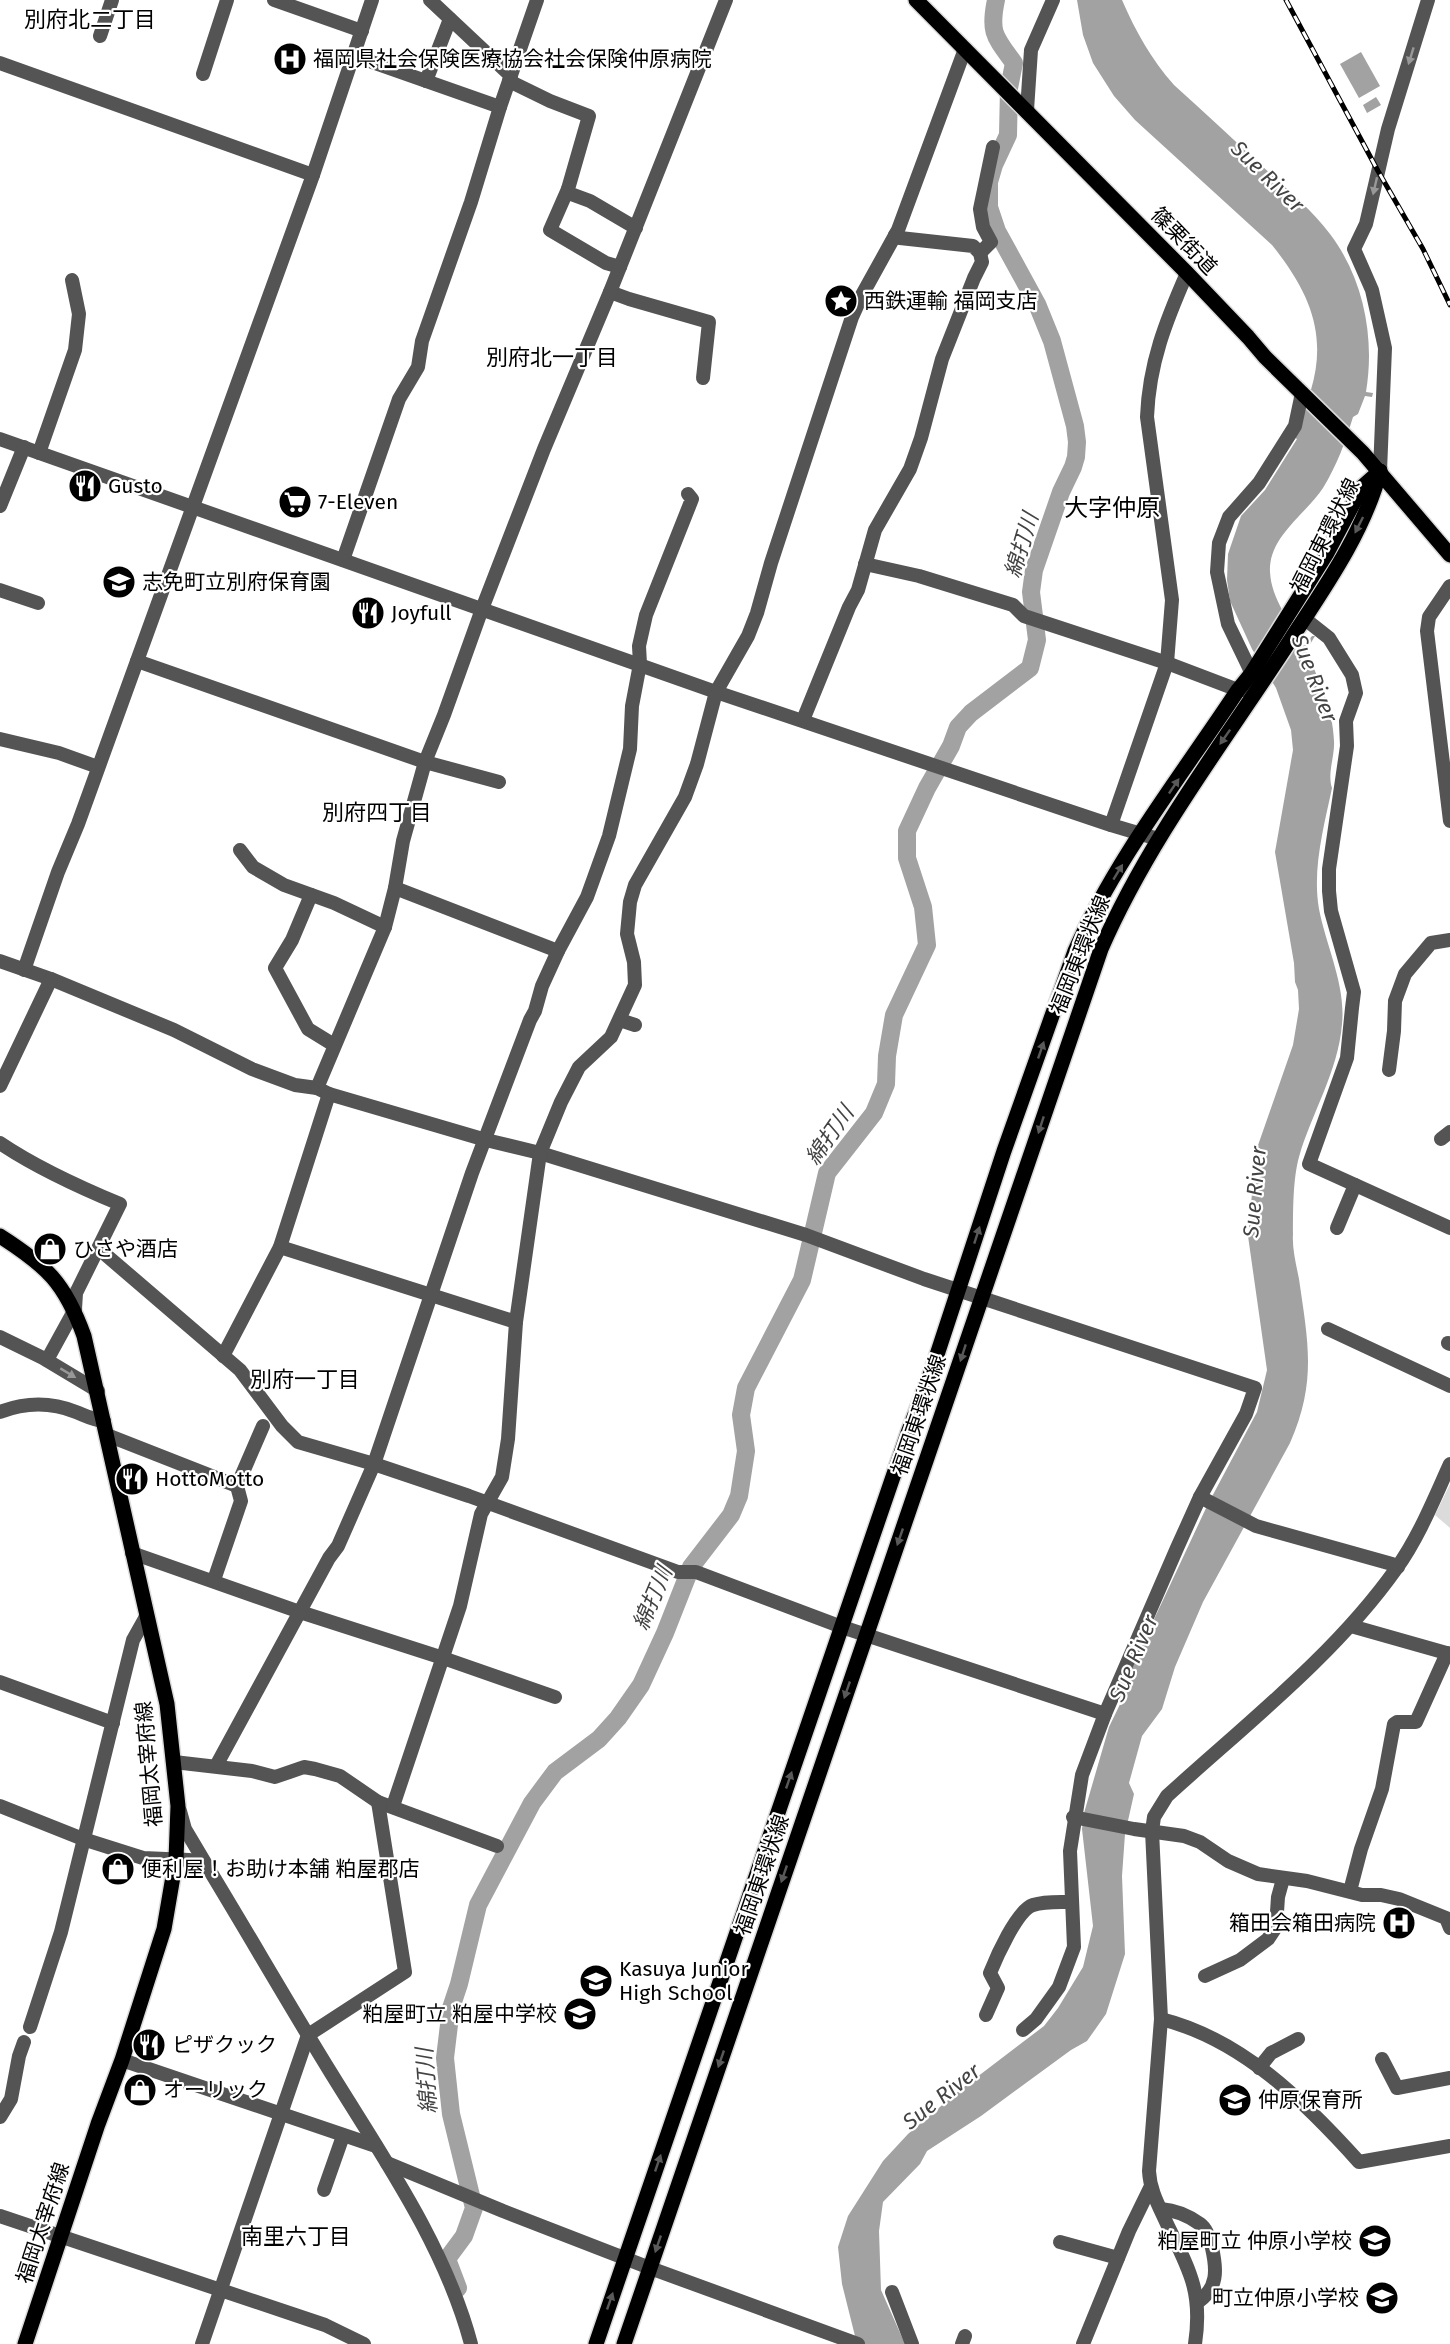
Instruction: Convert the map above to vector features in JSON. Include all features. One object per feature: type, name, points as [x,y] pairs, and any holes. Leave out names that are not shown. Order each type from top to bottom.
[{"type":"main road","points":[[916,0],[965,49]]},
{"type":"main road","name":"篠栗街道","points":[[965,49],[1187,273],[1265,357],[1363,453],[1450,555]]},
{"type":"main road","name":"福岡東環状線","points":[[624,2344],[1101,948],[1119,908],[1158,839],[1258,677],[1362,487],[1380,471]]},
{"type":"main road","name":"福岡東環状線","points":[[596,2344],[1075,951],[1087,924],[1141,835],[1238,690],[1258,677],[1305,619],[1339,564],[1373,498],[1380,471]]},
{"type":"main road","name":"福岡太宰府線","points":[[0,1236],[42,1267],[66,1293],[84,1336],[167,1704],[178,1806],[176,1859],[164,1929],[122,2060],[98,2124],[24,2344]]},
{"type":"street","points":[[100,36],[112,0]]},
{"type":"street","points":[[203,74],[227,0]]},
{"type":"street","points":[[274,0],[362,31]]},
{"type":"street","points":[[24,970],[313,176],[372,0]]},
{"type":"street","points":[[430,0],[510,79],[550,101],[589,116],[568,189],[550,230],[606,263],[620,267]]},
{"type":"street","points":[[343,560],[399,399],[418,367],[422,341],[471,202],[500,107],[537,0]]},
{"type":"street","points":[[223,1356],[280,1247],[334,1045],[352,1010],[384,927],[395,888],[403,841],[425,762],[544,449],[636,228],[726,0]]},
{"type":"street","points":[[1027,110],[1031,50],[1053,0]]},
{"type":"street","points":[[1380,471],[1385,348],[1372,290],[1354,249],[1366,224],[1388,129],[1428,0]]},
{"type":"street","points":[[426,81],[450,20]]},
{"type":"street","points":[[393,1806],[460,1606],[481,1514],[502,1477],[507,1452],[516,1322],[540,1153],[561,1102],[579,1067],[611,1037],[635,985],[634,962],[627,934],[630,902],[635,885],[685,797],[697,764],[716,692],[748,636],[757,613],[771,563],[852,317],[895,235],[965,49]]},
{"type":"street","points":[[352,55],[500,107]]},
{"type":"street","points":[[0,63],[313,176]]},
{"type":"street","points":[[980,253],[991,242],[983,227],[980,209],[993,147]]},
{"type":"street","points":[[568,189],[571,194],[590,201],[636,228]]},
{"type":"street","points":[[803,720],[858,590],[875,530],[916,453],[942,359],[982,262],[980,253],[973,246],[900,238],[895,235]]},
{"type":"street","points":[[1111,825],[1167,663],[1172,600],[1148,417],[1148,395],[1151,372],[1167,318],[1187,273]]},
{"type":"street","points":[[39,453],[75,350],[79,314],[72,280]]},
{"type":"street","points":[[610,292],[709,322],[703,378]]},
{"type":"street","points":[[1258,677],[1228,624],[1217,572],[1219,543],[1229,518],[1260,483],[1295,426],[1306,398]]},
{"type":"street","points":[[0,439],[716,692],[1158,839]]},
{"type":"street","points":[[0,506],[24,447]]},
{"type":"street","points":[[216,1766],[329,1558],[338,1546],[374,1464],[472,1173],[535,1011],[542,986],[587,897],[609,836],[630,749],[632,706],[640,664],[639,646],[646,615],[692,499],[688,494]]},
{"type":"street","points":[[865,564],[920,576],[1013,605],[1024,616],[1167,663],[1238,690]]},
{"type":"street","points":[[1450,586],[1429,617],[1427,631],[1450,821]]},
{"type":"street","points":[[0,590],[38,603]]},
{"type":"street","points":[[1305,619],[1329,638],[1352,675],[1356,693],[1346,720],[1347,746],[1329,869],[1331,911],[1354,992],[1347,1058],[1309,1164],[1450,1228]]},
{"type":"street","points":[[137,661],[425,762],[499,782]]},
{"type":"street","points":[[0,739],[59,753],[98,767]]},
{"type":"street","points":[[240,850],[253,867],[284,885],[384,927]]},
{"type":"street","points":[[395,888],[558,951]]},
{"type":"street","points":[[311,895],[292,940],[275,968],[308,1029],[334,1045]]},
{"type":"street","points":[[1389,1070],[1395,1001],[1405,974],[1431,943],[1450,940]]},
{"type":"street","points":[[0,961],[51,979],[174,1030],[252,1070],[295,1085],[323,1091],[486,1140],[540,1153],[806,1235],[958,1290],[1255,1388],[1246,1414],[1105,1714],[1082,1775],[1070,1851],[1074,1947],[1059,1987],[1049,2002],[1023,2030]]},
{"type":"street","points":[[0,1086],[51,979]]},
{"type":"street","points":[[620,1020],[635,1025]]},
{"type":"street","points":[[0,1143],[18,1155],[78,1186],[120,1204],[76,1293],[75,1310],[47,1360]]},
{"type":"street","points":[[1336,1228],[1356,1185]]},
{"type":"street","points":[[280,1247],[516,1322]]},
{"type":"street","points":[[99,1249],[240,1370],[282,1426],[298,1442],[374,1464],[469,1496],[678,1572],[696,1572],[842,1627],[1105,1714]]},
{"type":"street","points":[[1328,1329],[1450,1386]]},
{"type":"street","points":[[0,1338],[47,1360],[98,1391]]},
{"type":"street","points":[[0,1412],[34,1403],[63,1407],[237,1486]]},
{"type":"street","points":[[214,1581],[241,1501],[237,1486],[262,1426]]},
{"type":"street","points":[[1195,2344],[1199,2320],[1197,2291],[1150,2188],[1149,2171],[1161,2019],[1152,1831],[1154,1817],[1167,1796],[1351,1626],[1398,1567],[1424,1521],[1450,1464]]},
{"type":"street","points":[[1205,1499],[1256,1526],[1398,1567]]},
{"type":"street","points":[[132,1553],[555,1697]]},
{"type":"street","points":[[30,2027],[61,1932],[133,1640],[147,1615]]},
{"type":"street","points":[[1350,1891],[1361,1849],[1382,1789],[1394,1724],[1416,1722],[1449,1653],[1351,1626]]},
{"type":"street","points":[[0,1682],[113,1723]]},
{"type":"street","points":[[174,1762],[252,1771],[274,1777],[304,1767],[315,1769],[340,1776],[378,1802],[497,1846]]},
{"type":"street","points":[[202,2344],[308,2035],[405,1972],[378,1802]]},
{"type":"street","points":[[0,1806],[83,1839],[143,1858],[189,1860],[207,1866]]},
{"type":"street","points":[[178,1806],[185,1828],[207,1866],[387,2163],[443,2267],[471,2344]]},
{"type":"street","points":[[1076,1818],[1184,1836],[1200,1842],[1228,1861],[1258,1874],[1307,1881],[1362,1895],[1381,1895],[1399,1899],[1449,1919]]},
{"type":"street","points":[[1205,1976],[1240,1960],[1268,1940],[1276,1927],[1278,1897],[1283,1879]]},
{"type":"street","points":[[986,2015],[998,1988],[990,1973],[1000,1948],[1025,1909],[1032,1905],[1071,1902]]},
{"type":"street","points":[[1161,2019],[1229,2046],[1287,2087],[1359,2162],[1450,2146]]},
{"type":"street","points":[[1259,2068],[1271,2053],[1299,2039]]},
{"type":"street","points":[[0,2118],[11,2099],[24,2042]]},
{"type":"street","points":[[1382,2059],[1397,2088],[1450,2078]]},
{"type":"street","points":[[122,2060],[376,2146]]},
{"type":"street","points":[[324,2190],[343,2136]]},
{"type":"street","points":[[387,2163],[650,2268],[841,2340],[858,2344]]},
{"type":"street","points":[[1083,2344],[1150,2188]]},
{"type":"street","points":[[1161,2209],[1183,2215],[1201,2224],[1206,2231],[1216,2265],[1216,2278],[1206,2296],[1198,2302]]},
{"type":"street","points":[[0,2216],[325,2325],[364,2344]]},
{"type":"street","points":[[1060,2242],[1118,2258]]},
{"type":"street","points":[[892,2292],[912,2344]]},
{"type":"shaded area","points":[[1450,1484],[1450,1528],[1435,1515]]},
{"type":"water","name":"Sue River","points":[[1077,0],[1122,0],[1145,45],[1174,85],[1315,216],[1342,251],[1359,290],[1368,330],[1366,392],[1373,393],[1372,397],[1365,396],[1358,414],[1353,417],[1340,454],[1323,488],[1281,537],[1271,559],[1270,572],[1278,601],[1304,646],[1312,636],[1315,636],[1306,651],[1324,695],[1333,729],[1334,747],[1330,776],[1332,788],[1320,848],[1317,894],[1322,923],[1341,995],[1342,1024],[1335,1059],[1304,1140],[1294,1185],[1293,1245],[1308,1362],[1307,1381],[1299,1421],[1290,1443],[1203,1602],[1175,1667],[1162,1709],[1142,1736],[1129,1783],[1134,1794],[1125,1834],[1122,1876],[1125,1954],[1106,2014],[1087,2041],[927,2151],[920,2164],[883,2202],[879,2231],[881,2290],[905,2344],[857,2344],[842,2284],[838,2247],[848,2216],[883,2161],[908,2134],[960,2090],[1044,2026],[1083,1967],[1093,1926],[1082,1829],[1084,1813],[1109,1727],[1124,1696],[1135,1660],[1207,1506],[1257,1412],[1267,1370],[1248,1236],[1256,1151],[1293,1045],[1299,1009],[1294,963],[1275,852],[1293,750],[1291,730],[1276,688],[1252,649],[1230,601],[1227,580],[1228,554],[1241,516],[1265,490],[1297,439],[1292,436],[1305,409],[1313,383],[1317,360],[1316,337],[1312,314],[1303,292],[1290,269],[1272,245],[1135,120],[1114,96],[1093,63],[1083,35]]},
{"type":"water","points":[[1361,52],[1380,86],[1359,98],[1340,64]]},
{"type":"water","points":[[1376,97],[1381,105],[1367,113],[1363,105]]},
{"type":"waterway","name":"綿打川","points":[[458,2288],[447,2259],[464,2236],[474,2208],[451,2114],[445,2058],[451,2008],[478,1905],[532,1803],[555,1772],[599,1739],[618,1718],[641,1685],[665,1633],[691,1567],[731,1515],[739,1496],[746,1451],[741,1415],[746,1388],[802,1280],[827,1173],[874,1113],[886,1084],[887,1056],[894,1015],[927,945],[923,907],[907,858],[907,831],[927,788],[951,746],[958,727],[971,713],[1030,668],[1037,640],[1031,592],[1034,570],[1061,492],[1073,467],[1077,442],[1075,426],[1052,341],[1037,304],[997,231],[989,207],[989,182],[1008,135],[1009,88],[1014,63],[995,34],[993,20],[996,0]]},
{"type":"railway","points":[[1286,0],[1378,171],[1423,249],[1450,305]]},
{"type":"place","name":"福岡県社会保険医療協会社会保険仲原病院","points":[[290,59]]},
{"type":"place","name":"西鉄運輸 福岡支店","points":[[841,301]]},
{"type":"place","name":"Gusto","points":[[85,486]]},
{"type":"place","name":"7-Eleven","points":[[295,502]]},
{"type":"place","name":"志免町立別府保育園","points":[[119,582]]},
{"type":"place","name":"Joyfull","points":[[368,613]]},
{"type":"place","name":"ひさや酒店","points":[[50,1249]]},
{"type":"place","name":"HottoMotto","points":[[132,1479]]},
{"type":"place","name":"便利屋！お助け本舗 粕屋郡店","points":[[118,1869]]},
{"type":"place","name":"箱田会箱田病院","points":[[1399,1923]]},
{"type":"place","name":"Kasuya Junior High School","points":[[596,1981]]},
{"type":"place","name":"粕屋町立 粕屋中学校","points":[[580,2014]]},
{"type":"place","name":"ピザクック","points":[[149,2045]]},
{"type":"place","name":"オーリック","points":[[140,2090]]},
{"type":"place","name":"仲原保育所","points":[[1235,2100]]},
{"type":"place","name":"粕屋町立 仲原小学校","points":[[1375,2241]]},
{"type":"place","name":"町立仲原小学校","points":[[1382,2298]]},
{"type":"district","name":"別府北二丁目","points":[[90,19]]},
{"type":"district","name":"別府北一丁目","points":[[552,357]]},
{"type":"district","name":"大字仲原","points":[[1112,508]]},
{"type":"district","name":"別府四丁目","points":[[377,812]]},
{"type":"district","name":"別府一丁目","points":[[305,1379]]},
{"type":"district","name":"南里六丁目","points":[[296,2236]]}]
